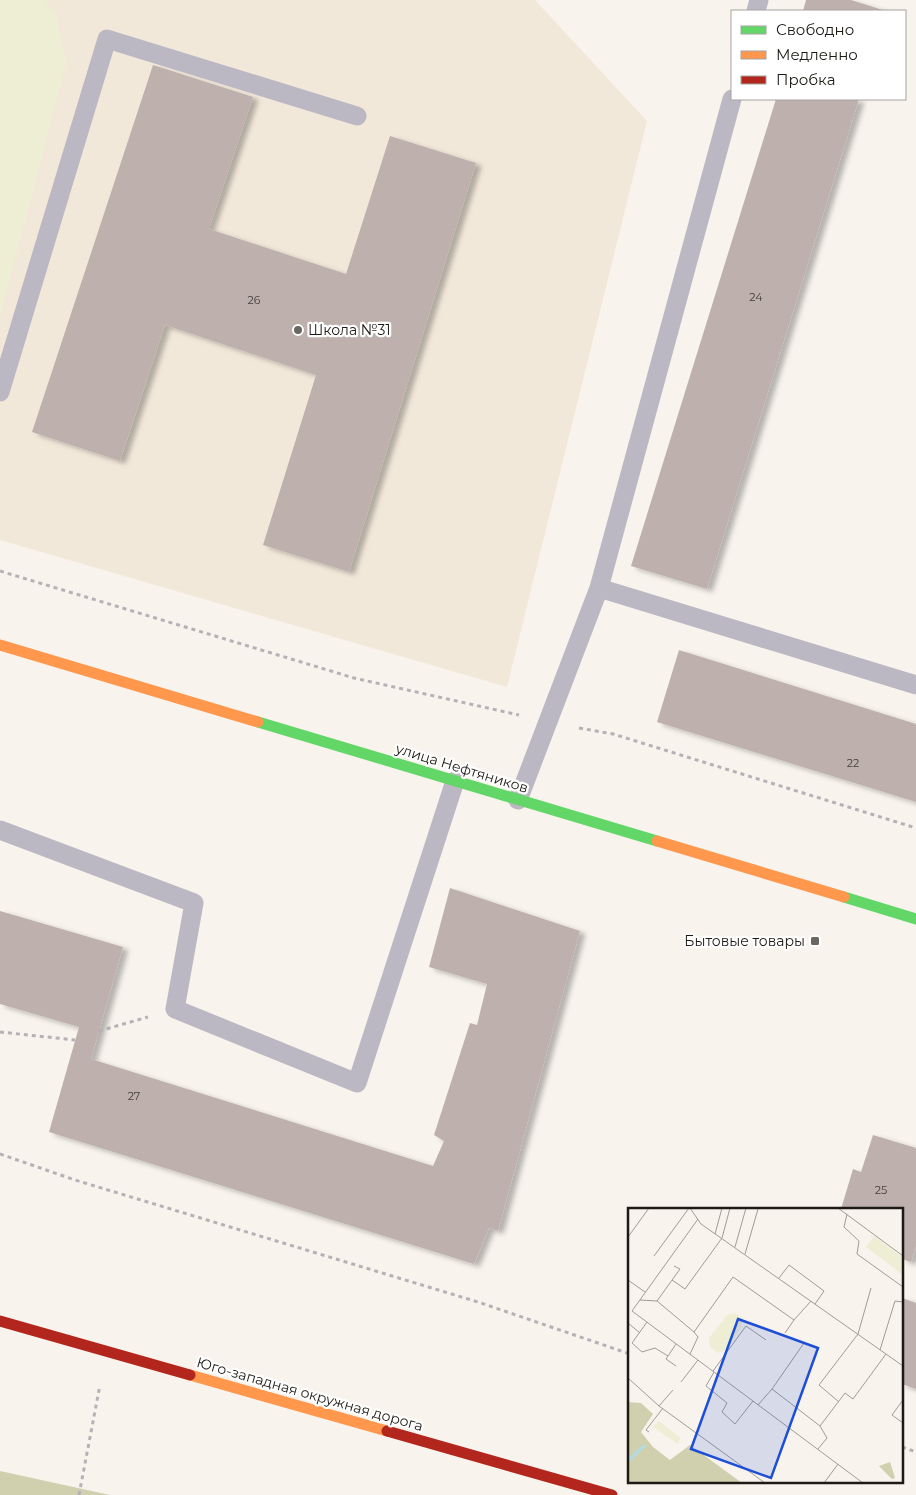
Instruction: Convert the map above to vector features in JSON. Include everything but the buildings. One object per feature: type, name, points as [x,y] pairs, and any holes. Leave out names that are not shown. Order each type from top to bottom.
[{"type":"main road","name":"улица Нефтяников","points":[[0,645],[916,918]]},
{"type":"main road","name":"Юго-западная окружная дорога","points":[[0,1320],[106,1352],[612,1495]]},
{"type":"lane","points":[[0,392],[107,38],[357,116]]},
{"type":"lane","points":[[518,800],[599,588],[732,100]]},
{"type":"lane","points":[[599,588],[916,685]]},
{"type":"lane","points":[[0,830],[194,903],[175,1009],[357,1083],[455,781]]},
{"type":"path","points":[[0,572],[354,678],[548,722],[613,734],[916,828]]},
{"type":"path","points":[[99,1031],[175,1009]]},
{"type":"path","points":[[0,1032],[76,1040]]},
{"type":"path","points":[[0,1154],[75,1180],[478,1302],[628,1353]]},
{"type":"path","points":[[78,1495],[106,1352]]},
{"type":"path","points":[[904,1448],[916,1452]]},
{"type":"shaded area","name":"Школа №31","points":[[0,0],[535,0],[647,121],[507,687],[0,540]]},
{"type":"green space","points":[[0,0],[45,0],[56,15],[66,63],[0,316]]},
{"type":"green space","points":[[0,1471],[110,1495],[0,1495]]},
{"type":"traffic: fast","points":[[258,722],[657,841]]},
{"type":"traffic: fast","points":[[844,897],[916,919]]},
{"type":"traffic: slow","points":[[0,645],[258,722]]},
{"type":"traffic: slow","points":[[657,841],[844,897]]},
{"type":"traffic: slow","points":[[190,1375],[387,1431]]},
{"type":"traffic: jam","points":[[0,1321],[190,1375]]},
{"type":"traffic: jam","points":[[387,1431],[612,1495]]},
{"type":"place","name":"Школа №31","points":[[298,330]]},
{"type":"place","name":"Бытовые товары","points":[[815,941]]}]
